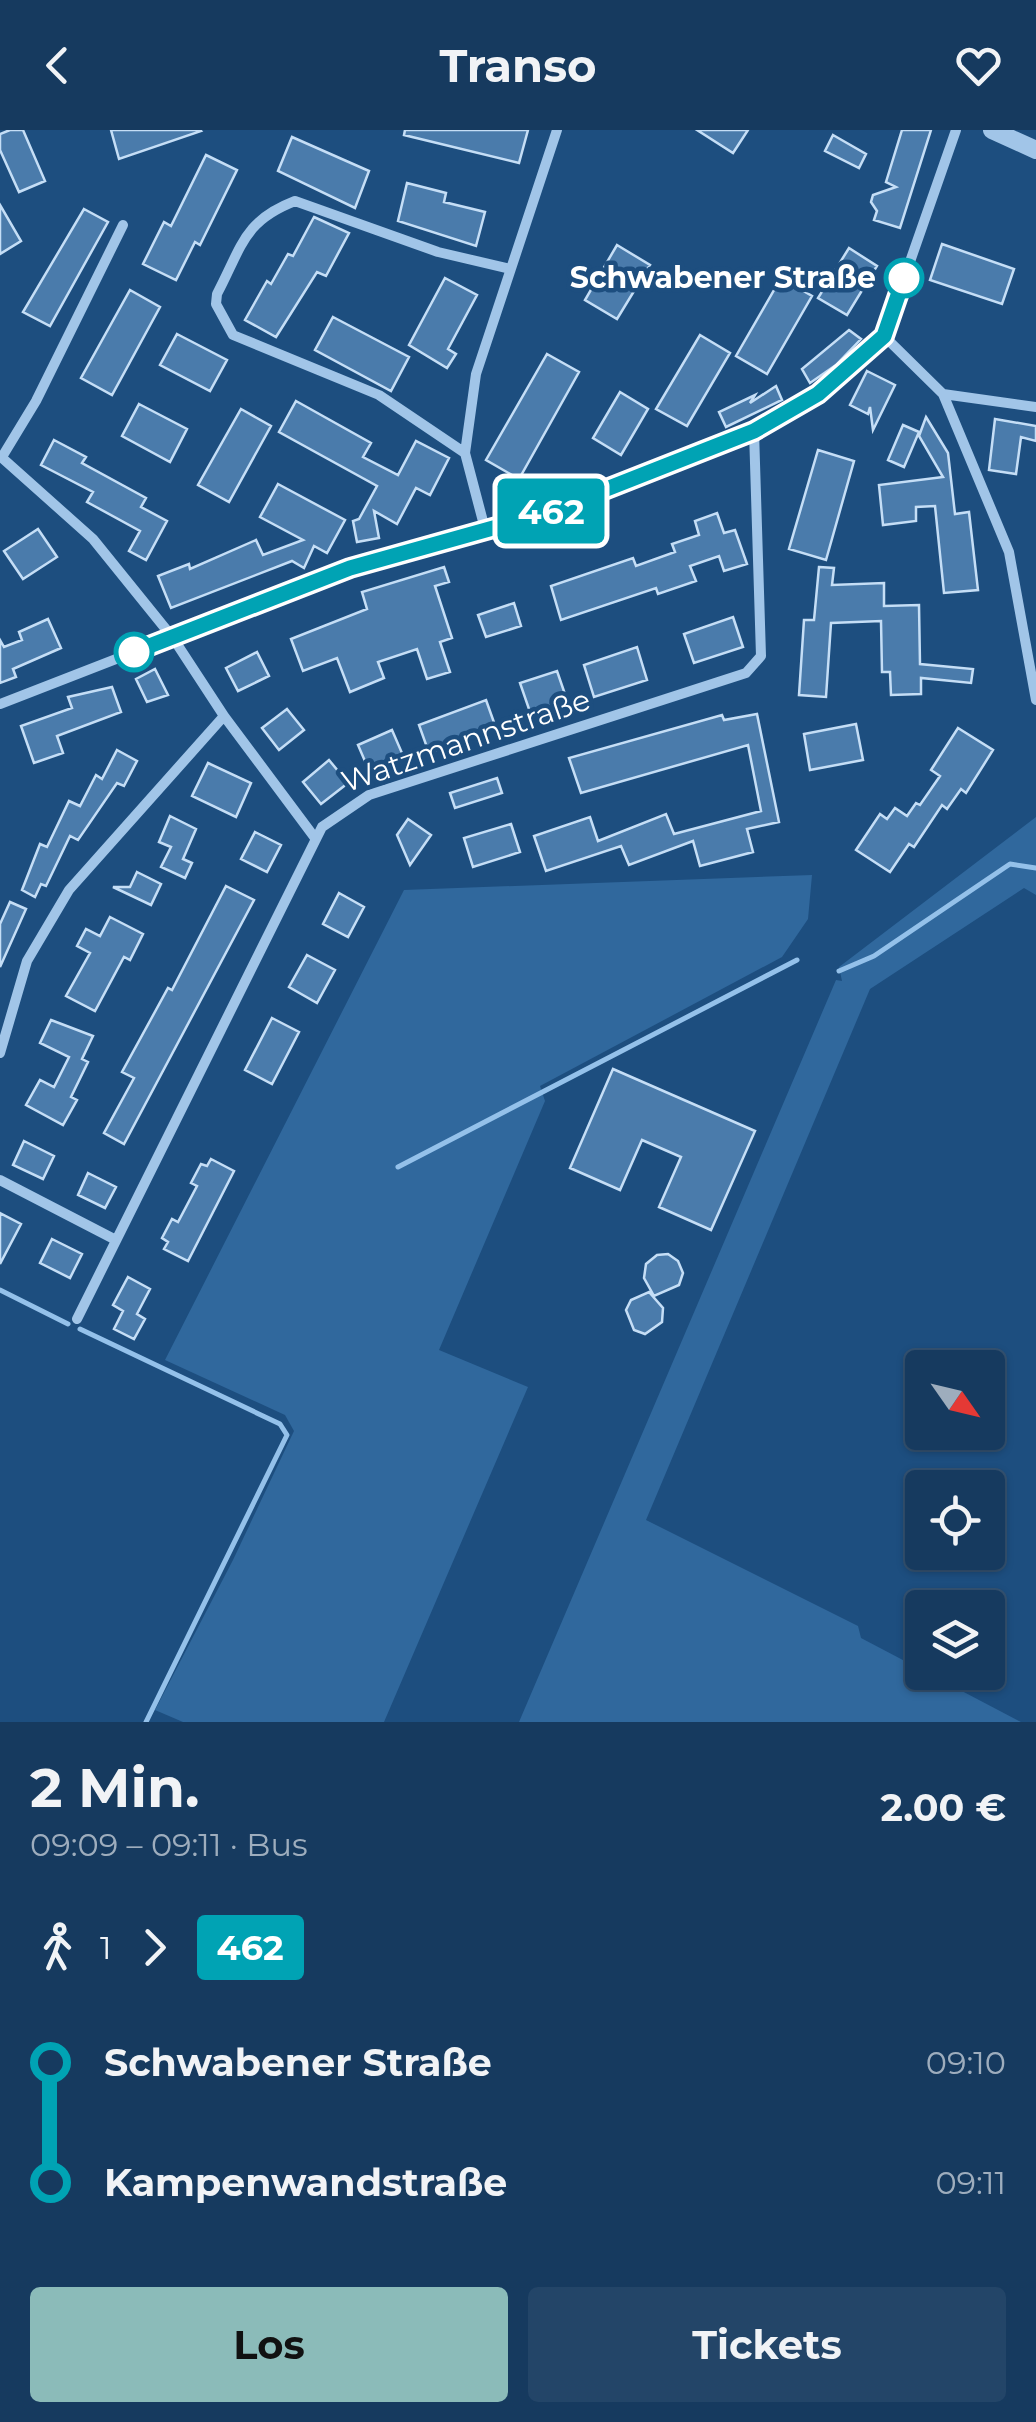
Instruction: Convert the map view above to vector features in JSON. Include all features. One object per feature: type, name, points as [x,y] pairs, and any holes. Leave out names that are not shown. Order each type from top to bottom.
[{"type":"street","points":[[485,529],[465,453],[476,374],[557,130]]},
{"type":"street","points":[[0,704],[350,568],[543,514],[754,431],[818,394],[884,336],[956,130]]},
{"type":"street","points":[[992,130],[1036,150]]},
{"type":"street","points":[[465,453],[379,395],[234,335],[216,304],[218,294],[251,228],[264,212],[295,201],[438,252],[510,269]]},
{"type":"street","points":[[122,225],[36,401],[1,457],[93,540],[173,638],[224,716],[315,838]]},
{"type":"street","points":[[884,336],[943,394],[1009,552],[1036,700]]},
{"type":"street","points":[[943,394],[1036,407]]},
{"type":"street","name":"Watzmannstraße","points":[[77,1319],[315,838],[334,816],[369,795],[746,673],[756,666],[761,656],[754,431]]},
{"type":"street","points":[[0,1054],[27,960],[69,890],[224,716]]},
{"type":"street","points":[[0,1180],[114,1239]]},
{"type":"shaded area","points":[[1036,817],[1036,895],[1024,888],[870,989],[646,1520],[858,1626],[861,1638],[905,1661],[905,1690],[960,1690],[1021,1722],[519,1722],[836,980],[842,981],[839,967]]},
{"type":"shaded area","points":[[812,875],[808,919],[782,957],[540,1086],[545,1101],[439,1350],[528,1387],[384,1722],[183,1722],[155,1710],[294,1431],[285,1415],[165,1360],[404,890]]},
{"type":"building","points":[[23,130],[45,181],[19,192],[0,150],[0,134]]},
{"type":"building","points":[[111,130],[200,130],[201,131],[119,159]]},
{"type":"building","points":[[405,130],[528,130],[519,163],[404,135]]},
{"type":"building","points":[[697,130],[748,130],[733,153]]},
{"type":"building","points":[[902,130],[931,130],[900,228],[874,220],[877,211],[871,202],[873,195],[896,187],[886,182]]},
{"type":"building","points":[[833,135],[866,154],[859,168],[825,151]]},
{"type":"building","points":[[292,137],[369,171],[355,208],[278,171]]},
{"type":"building","points":[[206,155],[237,170],[200,245],[195,242],[176,280],[143,264],[164,222],[171,226]]},
{"type":"building","points":[[407,183],[446,193],[444,202],[485,212],[476,246],[398,221]]},
{"type":"building","points":[[0,205],[21,241],[0,254]]},
{"type":"building","points":[[84,209],[108,222],[50,326],[23,312]]},
{"type":"building","points":[[314,217],[349,233],[326,276],[317,272],[276,337],[245,320],[267,281],[271,284],[288,254],[293,256]]},
{"type":"building","points":[[942,244],[1014,269],[1002,304],[930,280]]},
{"type":"building","points":[[617,245],[650,265],[617,319],[585,300]]},
{"type":"building","points":[[849,248],[877,266],[847,315],[818,298]]},
{"type":"building","points":[[445,278],[477,295],[448,349],[456,354],[447,368],[409,345]]},
{"type":"building","points":[[781,278],[812,296],[767,374],[736,356]]},
{"type":"building","points":[[130,290],[160,307],[112,395],[81,378]]},
{"type":"building","points":[[333,317],[409,357],[391,391],[315,350]]},
{"type":"building","points":[[849,330],[861,339],[836,365],[810,383],[802,369]]},
{"type":"building","points":[[177,334],[227,360],[210,391],[160,365]]},
{"type":"building","points":[[700,335],[730,353],[687,426],[656,409]]},
{"type":"building","points":[[547,354],[579,372],[519,479],[486,460]]},
{"type":"building","points":[[867,371],[895,385],[873,430],[870,407],[868,414],[850,405]]},
{"type":"building","points":[[776,386],[782,400],[726,427],[719,412],[755,395],[750,403]]},
{"type":"building","points":[[620,392],[648,409],[621,455],[593,438]]},
{"type":"building","points":[[296,401],[371,443],[363,457],[398,475],[416,441],[449,458],[430,495],[416,488],[397,524],[374,511],[379,538],[357,542],[353,521],[359,519],[377,486],[279,432]]},
{"type":"building","points":[[139,404],[187,429],[170,462],[122,436]]},
{"type":"building","points":[[241,409],[271,426],[229,502],[198,485]]},
{"type":"building","points":[[926,417],[948,453],[955,514],[969,512],[978,590],[944,593],[935,506],[916,507],[916,521],[883,525],[879,485],[943,477],[919,436]]},
{"type":"building","points":[[995,419],[1036,426],[1036,441],[1021,437],[1016,474],[989,470]]},
{"type":"building","points":[[903,425],[919,432],[904,467],[888,460]]},
{"type":"building","points":[[54,440],[86,457],[82,463],[146,498],[141,507],[167,521],[146,560],[129,551],[140,531],[87,502],[93,492],[41,465]]},
{"type":"building","points":[[818,450],[854,461],[826,560],[789,549]]},
{"type":"building","points":[[278,484],[345,520],[327,553],[314,546],[304,568],[292,561],[171,608],[158,576],[189,564],[190,569],[256,540],[263,555],[303,540],[260,517]]},
{"type":"building","points":[[717,513],[724,533],[735,530],[747,564],[724,571],[719,556],[690,566],[696,581],[658,594],[656,588],[561,620],[551,586],[633,558],[636,566],[675,552],[672,544],[699,535],[695,521]]},
{"type":"building","points":[[38,529],[57,557],[23,579],[4,551]]},
{"type":"building","points":[[444,567],[449,582],[435,586],[452,638],[440,642],[450,672],[427,679],[417,649],[378,662],[384,678],[350,692],[337,658],[303,671],[291,639],[367,609],[362,592]]},
{"type":"building","points":[[819,567],[834,568],[832,585],[884,583],[884,606],[919,605],[920,664],[973,669],[971,683],[921,678],[921,694],[891,695],[890,672],[882,672],[881,621],[831,623],[826,697],[799,695],[804,620],[814,620]]},
{"type":"building","points":[[514,603],[521,626],[486,637],[478,615]]},
{"type":"building","points":[[733,617],[743,647],[694,663],[684,634]]},
{"type":"building","points":[[48,619],[61,648],[13,669],[16,677],[0,683],[0,640],[4,647],[22,640],[19,632]]},
{"type":"building","points":[[637,647],[647,680],[594,697],[584,665]]},
{"type":"building","points":[[257,652],[269,676],[238,691],[226,668]]},
{"type":"building","points":[[155,669],[168,695],[147,702],[136,679]]},
{"type":"building","points":[[557,671],[567,700],[530,712],[520,683]]},
{"type":"building","points":[[112,687],[121,712],[57,736],[63,753],[34,763],[21,726],[72,708],[68,697]]},
{"type":"building","points":[[486,700],[496,728],[429,753],[419,725]]},
{"type":"building","points":[[287,709],[304,730],[279,750],[262,728]]},
{"type":"building","points":[[757,714],[779,822],[747,829],[753,852],[700,866],[693,841],[629,865],[621,846],[546,871],[534,836],[590,817],[598,841],[666,814],[674,834],[761,811],[748,745],[581,793],[569,758],[722,715],[724,720]]},
{"type":"building","points":[[856,724],[863,760],[810,770],[804,734]]},
{"type":"building","points":[[958,728],[993,750],[966,793],[961,789],[947,809],[942,805],[914,847],[909,844],[890,872],[856,850],[880,814],[887,819],[895,808],[907,816],[916,803],[920,805],[940,776],[931,770]]},
{"type":"building","points":[[392,730],[405,760],[371,775],[358,745]]},
{"type":"building","points":[[117,750],[137,761],[124,786],[117,783],[78,840],[70,836],[46,886],[41,884],[35,897],[22,890],[40,844],[47,847],[69,801],[80,806],[96,775],[102,779]]},
{"type":"building","points":[[329,760],[348,783],[321,804],[303,782]]},
{"type":"building","points":[[208,763],[251,783],[236,817],[192,796]]},
{"type":"building","points":[[497,778],[502,793],[455,808],[450,793]]},
{"type":"building","points":[[170,816],[196,829],[183,859],[192,863],[185,878],[161,867],[171,847],[159,842]]},
{"type":"building","points":[[408,819],[431,835],[410,865],[397,835]]},
{"type":"building","points":[[511,824],[520,852],[473,867],[464,838]]},
{"type":"building","points":[[255,832],[281,845],[267,872],[241,859]]},
{"type":"building","points":[[137,872],[161,884],[151,905],[113,887],[130,887]]},
{"type":"building","points":[[226,886],[254,900],[124,1144],[104,1133],[134,1078],[122,1072],[168,988],[172,990]]},
{"type":"building","points":[[339,893],[364,907],[348,937],[323,924]]},
{"type":"building","points":[[10,902],[26,909],[0,967],[0,924]]},
{"type":"building","points":[[110,917],[143,934],[130,960],[124,957],[95,1011],[66,996],[90,953],[77,946],[86,929],[100,936]]},
{"type":"building","points":[[307,955],[335,970],[317,1003],[289,987]]},
{"type":"building","points":[[272,1018],[299,1032],[272,1084],[245,1070]]},
{"type":"building","points":[[51,1020],[93,1036],[82,1059],[88,1062],[71,1097],[77,1100],[63,1125],[26,1105],[40,1080],[54,1087],[69,1057],[40,1043]]},
{"type":"building","points":[[613,1069],[755,1131],[711,1230],[659,1207],[681,1157],[642,1140],[620,1190],[570,1168]]},
{"type":"building","points":[[24,1141],[54,1156],[43,1179],[13,1165]]},
{"type":"building","points":[[211,1159],[234,1171],[188,1261],[164,1249],[168,1242],[162,1238],[172,1219],[178,1222],[197,1186],[191,1183],[201,1164],[207,1166]]},
{"type":"building","points":[[88,1173],[116,1187],[105,1208],[78,1195]]},
{"type":"building","points":[[0,1213],[21,1224],[0,1264]]},
{"type":"building","points":[[52,1239],[82,1254],[70,1278],[40,1263]]},
{"type":"building","points":[[668,1254],[678,1261],[683,1273],[679,1285],[654,1296],[644,1278],[646,1264],[657,1255]]},
{"type":"building","points":[[128,1277],[150,1289],[137,1314],[145,1319],[134,1339],[114,1329],[123,1311],[113,1305]]},
{"type":"building","points":[[649,1292],[663,1308],[662,1322],[645,1334],[634,1330],[626,1310],[631,1300]]},
{"type":"waterway","points":[[839,971],[874,956],[1010,864],[1036,868]]},
{"type":"waterway","points":[[398,1167],[797,960]]},
{"type":"waterway","points":[[0,1290],[68,1324]]},
{"type":"waterway","points":[[80,1329],[280,1424],[287,1435],[146,1722]]},
{"type":"bus line","name":"462","points":[[134,652],[350,568],[543,514],[754,431],[818,394],[884,336],[904,278]]},
{"type":"place","name":"Schwabener Straße","points":[[904,278]]}]
